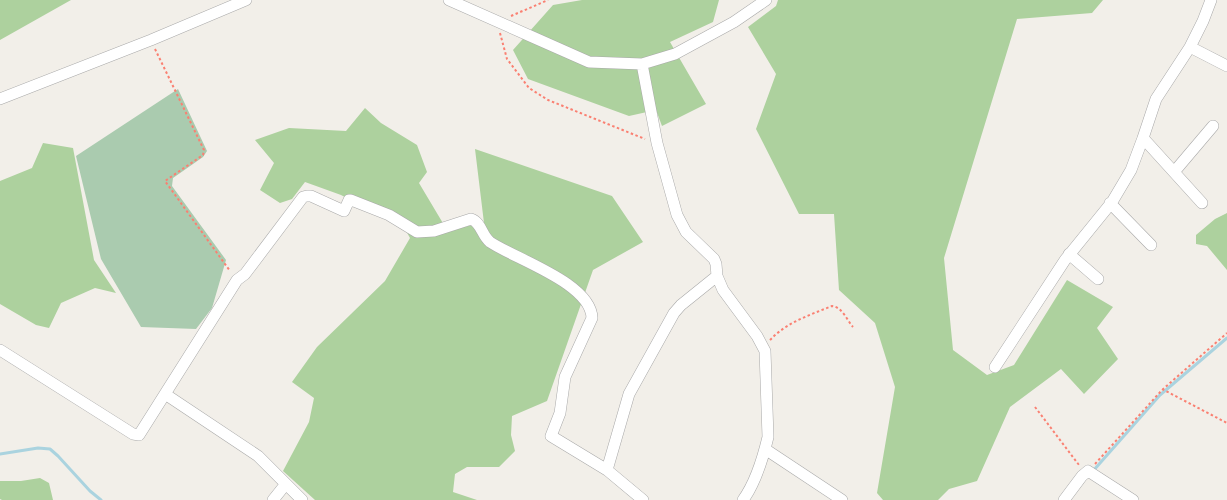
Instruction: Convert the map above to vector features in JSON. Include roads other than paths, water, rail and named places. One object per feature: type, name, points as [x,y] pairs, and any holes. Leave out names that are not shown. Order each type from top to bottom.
[{"type":"street","points":[[0,99],[151,40],[246,0]]},
{"type":"street","points":[[449,0],[588,62],[642,64],[675,54],[734,22],[766,0]]},
{"type":"street","points":[[995,367],[1070,254],[1110,204],[1131,170],[1144,138],[1156,99],[1190,47],[1211,0]]},
{"type":"street","points":[[1190,47],[1227,66]]},
{"type":"street","points":[[642,64],[657,143],[681,224],[686,232],[714,259],[717,276],[723,290],[763,347],[766,360],[768,436],[765,450],[750,490],[744,500]]},
{"type":"street","points":[[1174,172],[1213,126]]},
{"type":"street","points":[[1144,138],[1202,203]]},
{"type":"street","points":[[0,350],[133,434],[139,435],[237,280],[245,274],[303,197],[307,196],[344,211],[349,200],[351,200],[389,215],[417,232],[434,231],[472,219],[487,240],[524,261],[555,275],[588,304],[592,318],[565,377],[560,413],[551,436],[607,470],[642,500]]},
{"type":"street","points":[[1110,204],[1151,245]]},
{"type":"street","points":[[1070,254],[1098,279]]},
{"type":"street","points":[[607,470],[629,394],[670,321],[682,305],[717,276]]},
{"type":"street","points":[[165,394],[258,456],[302,500]]},
{"type":"street","points":[[765,450],[842,500]]},
{"type":"street","points":[[1064,500],[1087,472],[1133,500]]},
{"type":"street","points":[[273,500],[285,485]]},
{"type":"waterway","points":[[1093,471],[1160,395],[1227,338]]},
{"type":"waterway","points":[[0,454],[38,448],[50,449],[101,500]]}]
